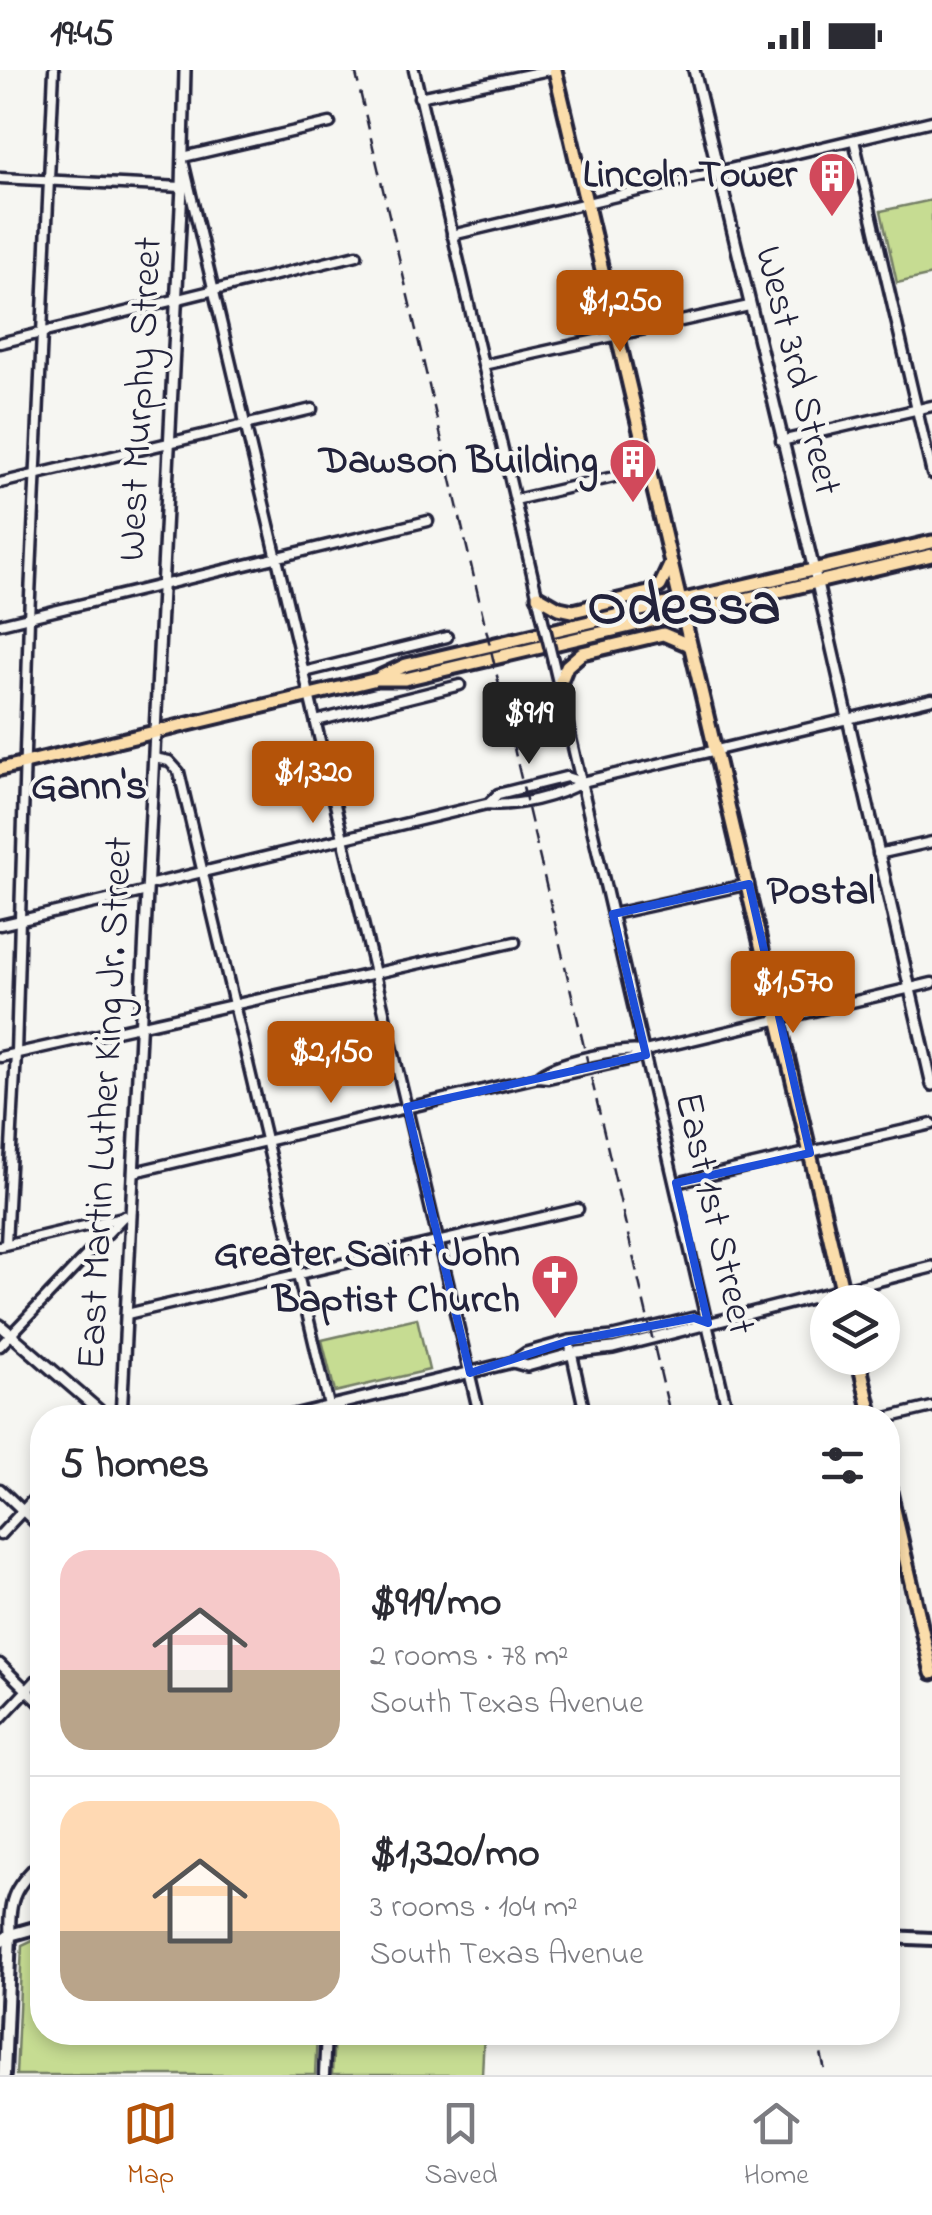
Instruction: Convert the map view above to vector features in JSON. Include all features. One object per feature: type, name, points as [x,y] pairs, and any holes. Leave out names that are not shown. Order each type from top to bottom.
[{"type":"main road","points":[[552,70],[588,202],[841,1285]]},
{"type":"main road","points":[[816,576],[932,542]]},
{"type":"main road","points":[[0,769],[376,679],[406,666],[551,638],[816,576],[932,555]]},
{"type":"main road","points":[[538,596],[572,611],[648,593],[663,582],[670,564]]},
{"type":"main road","points":[[559,686],[571,662],[588,652],[662,634],[689,645]]},
{"type":"main road","points":[[862,1375],[869,1405]]},
{"type":"main road","points":[[900,1535],[932,1674]]},
{"type":"main road","points":[[4,2075],[5,1938],[30,1930]]},
{"type":"main road","points":[[900,1938],[932,1939]]},
{"type":"street","points":[[54,70],[29,618],[16,1053],[3,1245],[128,1215]]},
{"type":"street","name":"West Murphy Street","points":[[155,731],[185,70]]},
{"type":"street","name":"East 1st Street","points":[[414,70],[726,1405]]},
{"type":"street","points":[[419,98],[552,70]]},
{"type":"street","name":"West 3rd Street","points":[[694,70],[816,576],[932,1085]]},
{"type":"street","points":[[452,235],[932,122]]},
{"type":"street","points":[[330,123],[183,159],[477,1405]]},
{"type":"street","points":[[854,140],[932,474]]},
{"type":"street","points":[[0,178],[182,187]]},
{"type":"street","points":[[0,342],[357,256]]},
{"type":"street","points":[[483,366],[749,306]]},
{"type":"street","points":[[781,441],[932,406]]},
{"type":"street","points":[[0,483],[312,409]]},
{"type":"street","points":[[514,500],[648,469]]},
{"type":"street","points":[[0,624],[428,521]]},
{"type":"street","points":[[304,672],[446,637]]},
{"type":"street","points":[[316,720],[460,685]]},
{"type":"street","points":[[0,925],[204,871],[487,804],[498,794],[566,777],[582,782],[932,699]]},
{"type":"street","name":"East Martin Luther King Jr. Street","points":[[121,1405],[155,731]]},
{"type":"street","points":[[154,758],[169,761],[178,772],[329,1405]]},
{"type":"street","points":[[878,854],[932,842]]},
{"type":"street","points":[[612,914],[748,884]]},
{"type":"street","points":[[0,1057],[516,942]]},
{"type":"street","points":[[134,1172],[538,1076],[546,1069],[586,1059],[630,1050],[645,1052],[932,984]]},
{"type":"street","points":[[676,1184],[932,1124]]},
{"type":"street","points":[[127,1314],[578,1209]]},
{"type":"street","points":[[0,1346],[128,1215]]},
{"type":"street","points":[[877,1285],[932,1267]]},
{"type":"street","points":[[356,1405],[512,1362],[526,1352],[569,1341],[696,1329],[708,1323],[810,1303]]},
{"type":"street","points":[[0,1325],[93,1405]]},
{"type":"street","points":[[512,1362],[526,1366],[651,1333]]},
{"type":"street","points":[[569,1341],[583,1405]]},
{"type":"street","points":[[900,1415],[932,1407]]},
{"type":"street","points":[[0,1490],[30,1518]]},
{"type":"street","points":[[0,1535],[30,1503]]},
{"type":"street","points":[[0,1664],[30,1693]]},
{"type":"street","points":[[0,1719],[30,1687]]},
{"type":"street","points":[[5,1938],[13,1894],[30,1874]]},
{"type":"street","points":[[324,2075],[325,2045]]},
{"type":"highlighted area","points":[[749,884],[810,1153],[676,1183],[708,1323],[694,1318],[569,1341],[470,1373],[407,1107],[646,1055],[613,914]]},
{"type":"green space","points":[[932,200],[932,275],[897,283],[881,211]]},
{"type":"green space","points":[[417,1318],[429,1370],[335,1392],[322,1340]]},
{"type":"green space","points":[[30,1941],[30,2045],[316,2045],[315,2075],[16,2075],[22,1945]]},
{"type":"green space","points":[[333,2045],[483,2045],[482,2075],[332,2075]]},
{"type":"railway","points":[[355,70],[668,1405]]},
{"type":"railway","points":[[819,2045],[826,2075]]},
{"type":"place","name":"Lincoln Tower","points":[[832,218]]},
{"type":"place","name":"Dawson Building","points":[[633,504]]},
{"type":"place","name":"Greater Saint John Baptist Church","points":[[555,1320]]},
{"type":"district","name":"Odessa","points":[[684,608]]},
{"type":"district","name":"Gann's","points":[[89,787]]},
{"type":"district","name":"Postal","points":[[821,892]]}]
